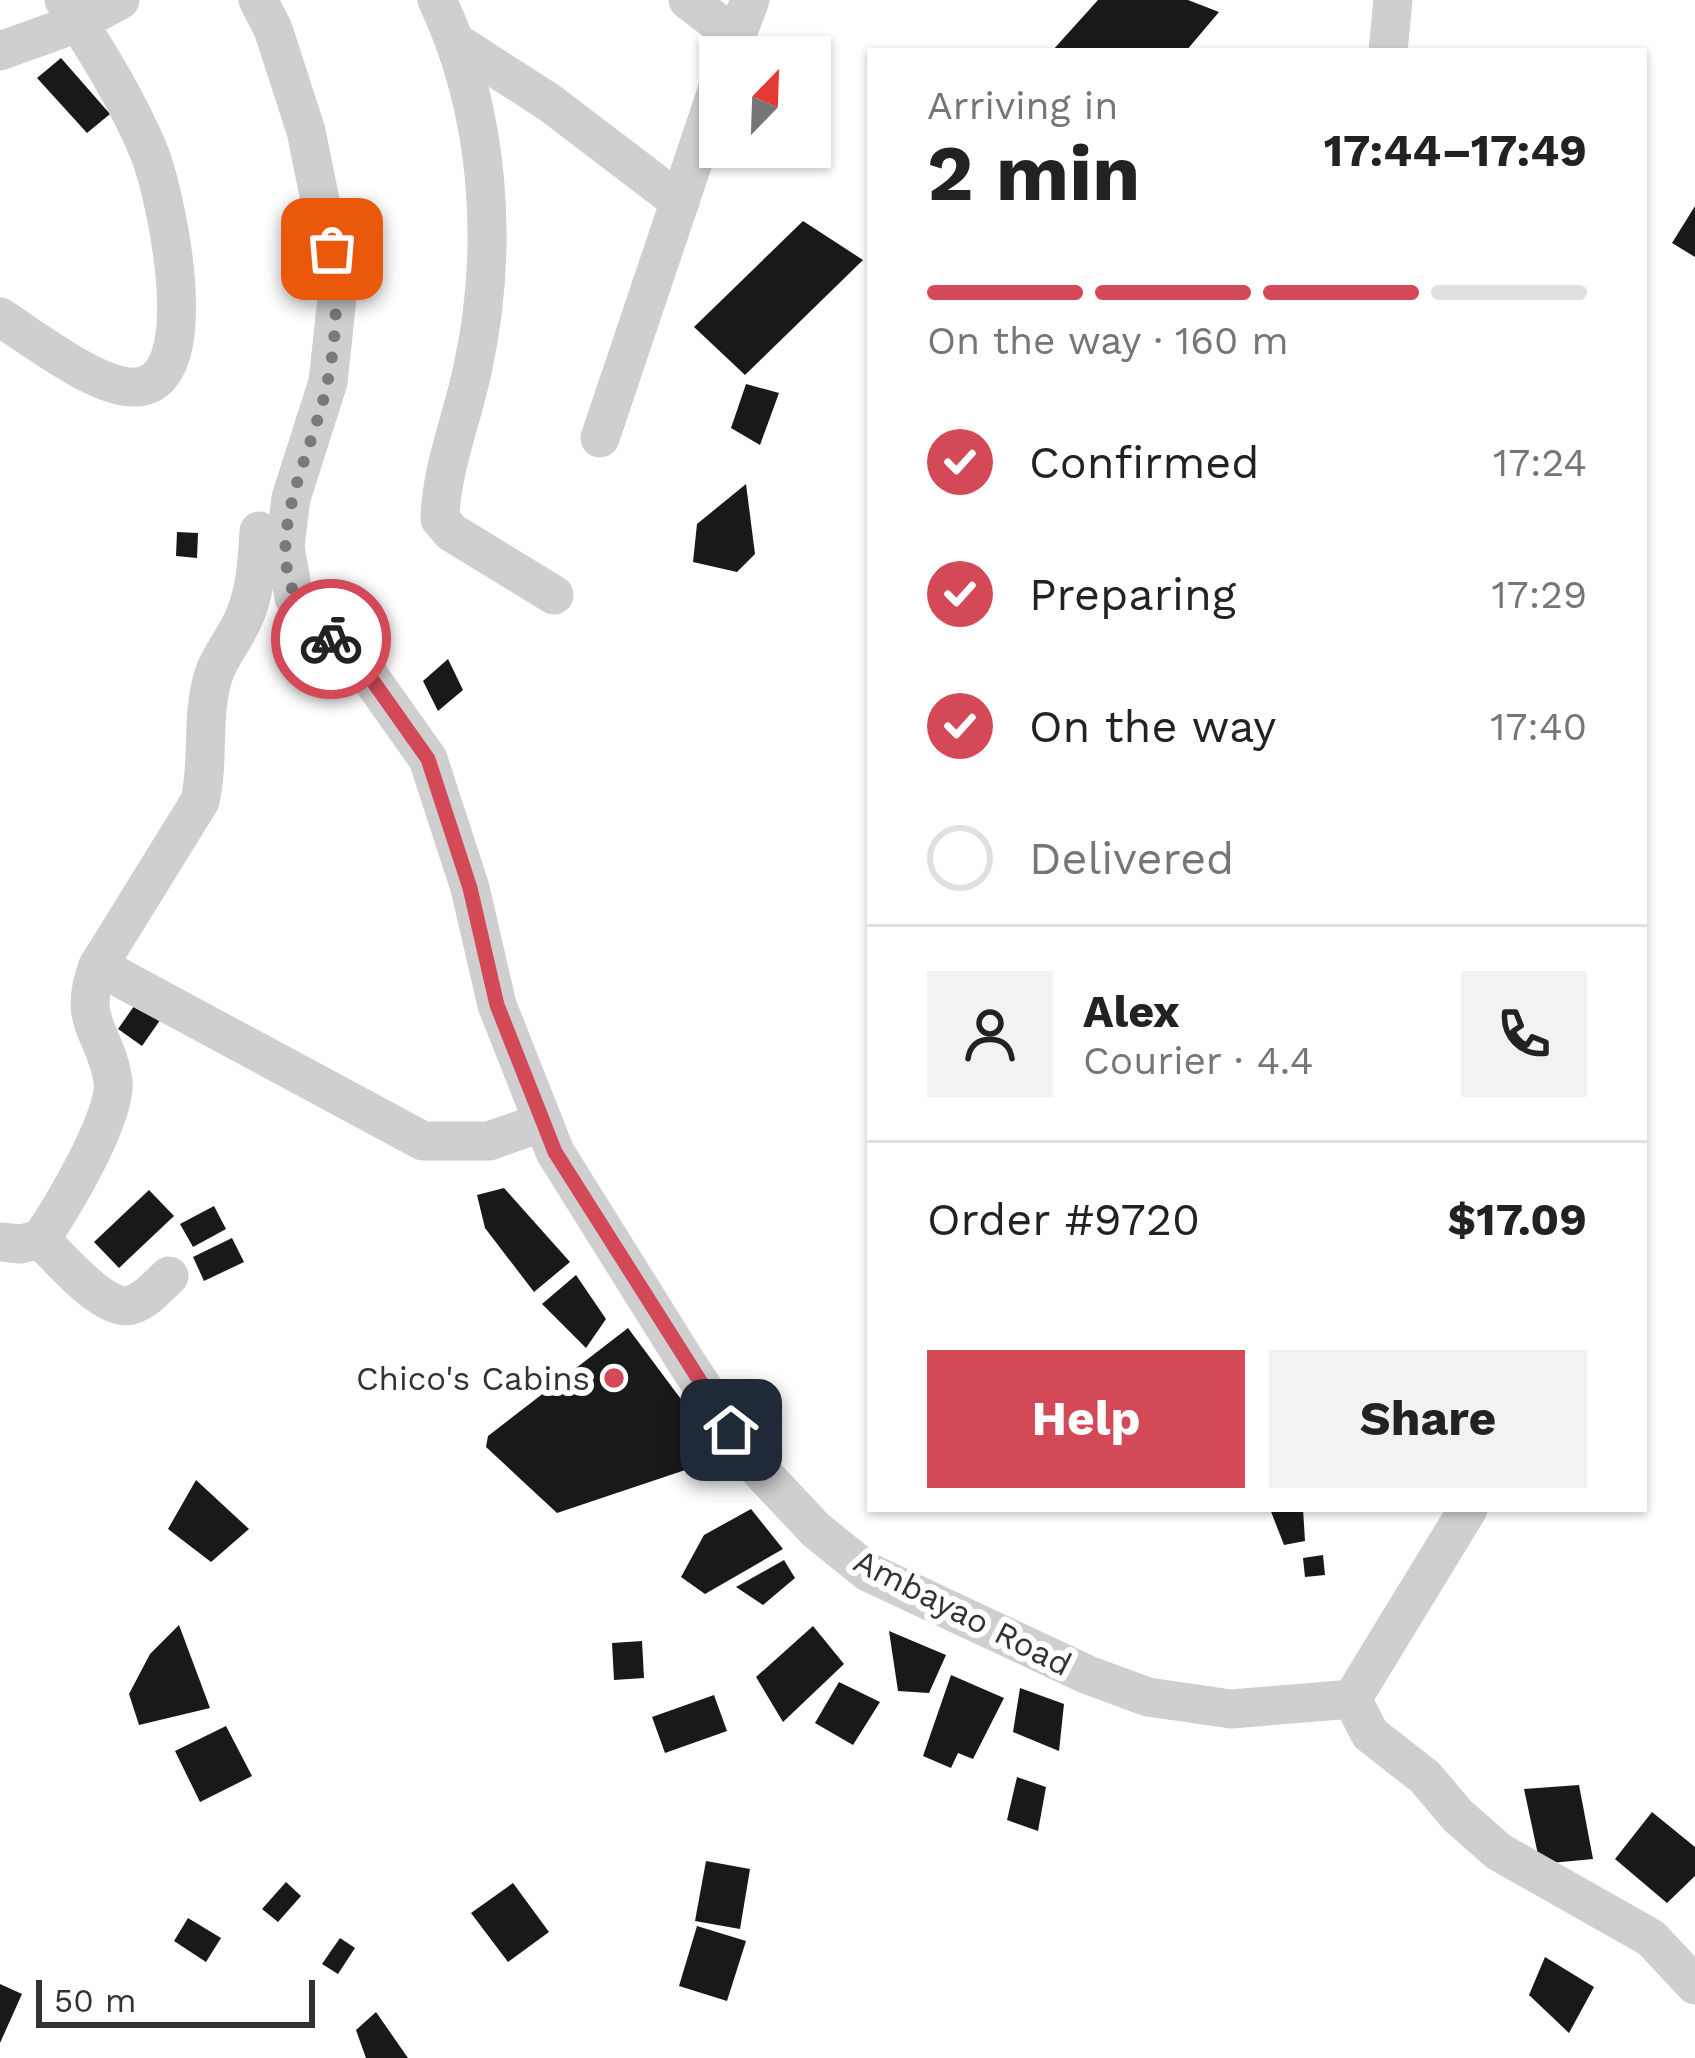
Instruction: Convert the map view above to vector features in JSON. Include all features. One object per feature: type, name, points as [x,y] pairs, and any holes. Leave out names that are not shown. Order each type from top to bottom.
[{"type":"street","points":[[0,51],[71,11],[120,0]]},
{"type":"street","name":"Ambayao Road","points":[[258,0],[306,131],[338,289],[328,382],[291,498],[285,548],[294,598],[322,633],[358,660],[428,759],[470,888],[497,1005],[555,1152],[753,1463],[816,1530],[868,1571],[1088,1675],[1148,1696],[1231,1709],[1352,1699]]},
{"type":"street","points":[[437,0],[458,43],[478,132],[488,225],[485,312],[440,519],[452,532],[554,595]]},
{"type":"street","points":[[688,0],[738,31]]},
{"type":"street","points":[[1388,48],[1394,0]]},
{"type":"street","points":[[0,317],[104,380],[134,388],[150,385],[164,372],[176,339],[169,225],[148,152],[71,11]]},
{"type":"street","points":[[458,43],[550,103],[680,202]]},
{"type":"street","points":[[599,438],[699,145]]},
{"type":"street","points":[[0,1242],[40,1239],[74,1184],[111,1101],[114,1085],[90,1015],[89,989],[98,966],[200,801],[207,771],[207,706],[215,672],[248,607],[259,531]]},
{"type":"street","points":[[98,966],[423,1141],[489,1141],[543,1122]]},
{"type":"street","points":[[40,1239],[90,1287],[122,1306],[134,1305],[170,1276]]},
{"type":"street","points":[[1466,1512],[1352,1699],[1370,1734],[1424,1777],[1499,1852],[1652,1938],[1695,1985]]},
{"type":"building","points":[[1098,0],[1188,0],[1219,12],[1189,48],[1055,48]]},
{"type":"building","points":[[61,58],[110,114],[87,133],[37,78]]},
{"type":"building","points":[[1695,206],[1695,257],[1672,243]]},
{"type":"building","points":[[803,221],[863,260],[745,375],[694,327]]},
{"type":"building","points":[[746,384],[779,393],[760,445],[731,428]]},
{"type":"building","points":[[746,484],[755,554],[737,572],[693,562],[697,524]]},
{"type":"building","points":[[177,532],[198,533],[197,558],[176,556]]},
{"type":"building","points":[[448,659],[463,690],[438,711],[423,681]]},
{"type":"building","points":[[139,999],[163,1016],[142,1046],[118,1029]]},
{"type":"building","points":[[504,1188],[570,1262],[534,1292],[485,1228],[477,1195]]},
{"type":"building","points":[[149,1190],[174,1216],[119,1268],[94,1242]]},
{"type":"building","points":[[214,1206],[226,1229],[193,1247],[180,1224]]},
{"type":"building","points":[[232,1238],[244,1262],[204,1281],[193,1257]]},
{"type":"building","points":[[576,1275],[606,1319],[586,1348],[542,1304]]},
{"type":"building","name":"Chico's Cabins","points":[[628,1328],[724,1457],[557,1513],[486,1447],[488,1436]]},
{"type":"building","points":[[196,1480],[249,1529],[211,1562],[168,1529]]},
{"type":"building","points":[[751,1509],[783,1549],[705,1594],[681,1577],[704,1535]]},
{"type":"building","points":[[1271,1512],[1303,1512],[1305,1541],[1284,1545]]},
{"type":"building","points":[[1323,1555],[1325,1575],[1305,1577],[1303,1558]]},
{"type":"building","points":[[784,1560],[795,1578],[763,1605],[736,1587]]},
{"type":"building","points":[[179,1625],[210,1708],[139,1725],[129,1694],[150,1654]]},
{"type":"building","points":[[813,1626],[844,1664],[783,1722],[756,1677]]},
{"type":"building","points":[[889,1631],[946,1655],[929,1693],[898,1691]]},
{"type":"building","points":[[642,1641],[644,1678],[614,1680],[612,1643]]},
{"type":"building","points":[[951,1675],[1004,1698],[973,1759],[958,1753],[951,1768],[923,1756]]},
{"type":"building","points":[[839,1682],[880,1702],[853,1745],[815,1723]]},
{"type":"building","points":[[1020,1688],[1064,1704],[1059,1751],[1013,1732]]},
{"type":"building","points":[[714,1695],[727,1731],[665,1753],[652,1717]]},
{"type":"building","points":[[226,1726],[252,1776],[200,1802],[175,1751]]},
{"type":"building","points":[[1017,1777],[1046,1787],[1038,1831],[1007,1820]]},
{"type":"building","points":[[1579,1785],[1593,1859],[1540,1864],[1524,1789]]},
{"type":"building","points":[[1652,1812],[1695,1847],[1695,1876],[1667,1903],[1615,1859]]},
{"type":"building","points":[[706,1861],[750,1869],[740,1929],[695,1921]]},
{"type":"building","points":[[286,1882],[301,1896],[278,1922],[262,1909]]},
{"type":"building","points":[[513,1883],[549,1932],[508,1962],[471,1913]]},
{"type":"building","points":[[188,1918],[221,1938],[206,1962],[174,1941]]},
{"type":"building","points":[[697,1926],[746,1941],[727,2001],[679,1986]]},
{"type":"building","points":[[340,1938],[355,1948],[338,1974],[322,1964]]},
{"type":"building","points":[[1545,1957],[1594,1987],[1569,2033],[1529,1995]]},
{"type":"building","points":[[0,1984],[22,1994],[0,2043]]},
{"type":"building","points":[[376,2012],[408,2058],[366,2058],[356,2030]]},
{"type":"way so far","points":[[331,639],[294,598],[285,548],[291,498],[328,382],[338,289],[332,249]]},
{"type":"place","name":"Chico's Cabins","points":[[614,1378]]},
{"type":"route","points":[[331,639],[358,660],[428,759],[470,888],[497,1005],[555,1152],[731,1430]]}]
